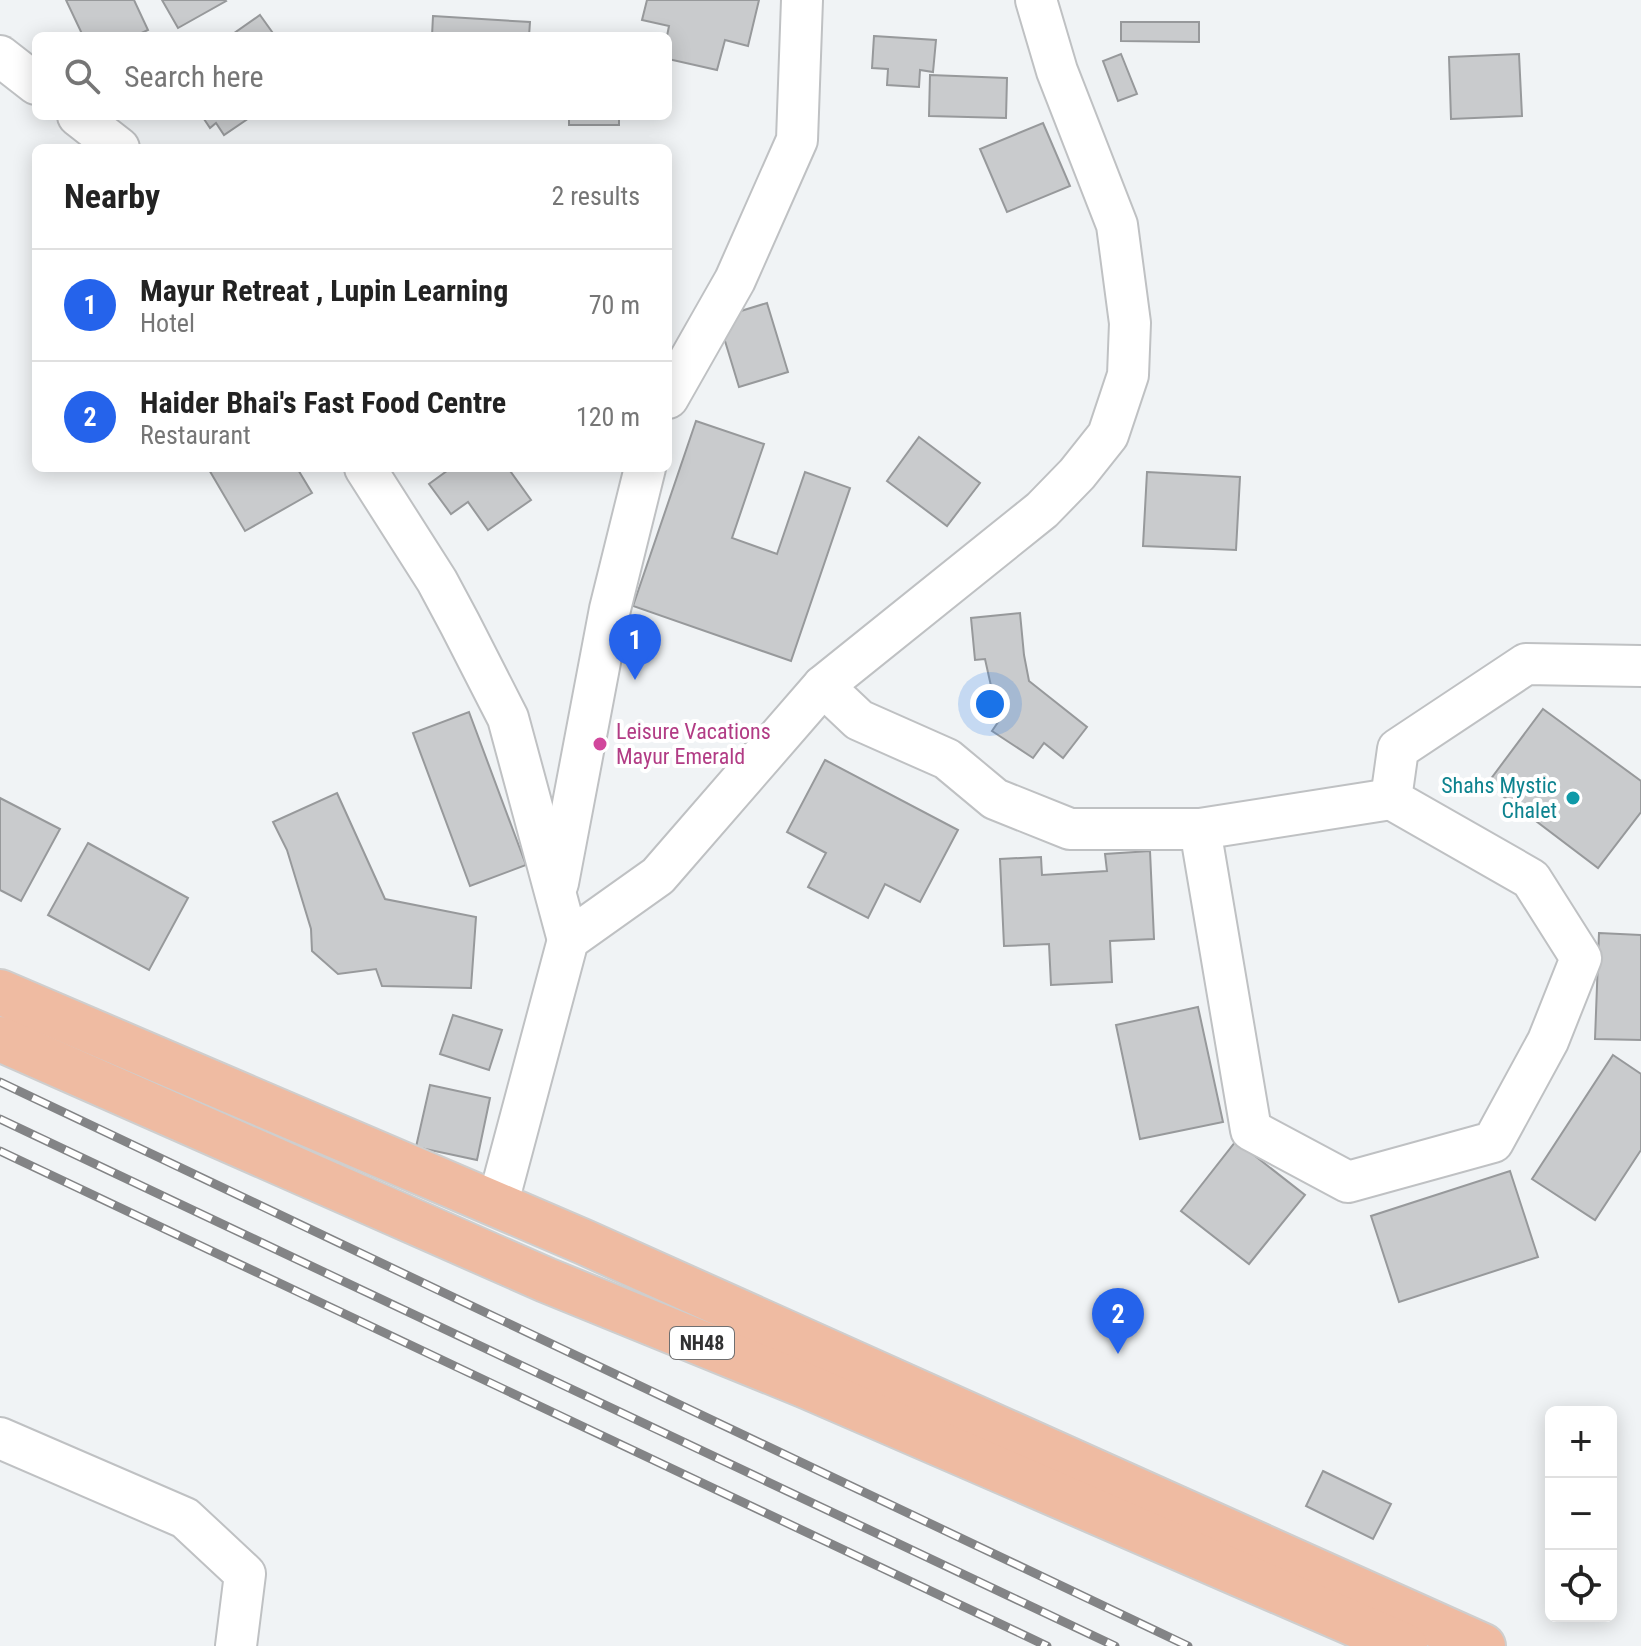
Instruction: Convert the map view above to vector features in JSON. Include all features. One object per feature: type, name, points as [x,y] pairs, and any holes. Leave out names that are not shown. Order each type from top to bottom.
[{"type":"highway","name":"NH48","points":[[0,992],[584,1242],[1483,1646]]},
{"type":"highway","name":"NH48","points":[[0,1039],[546,1280],[804,1385],[1405,1646]]},
{"type":"street","points":[[672,391],[735,280],[797,140],[802,0]]},
{"type":"street","points":[[568,940],[658,876],[823,686],[1042,510],[1077,474],[1108,435],[1128,375],[1130,323],[1117,225],[1057,71],[1036,0]]},
{"type":"street","points":[[0,56],[32,81]]},
{"type":"street","points":[[83,120],[114,144]]},
{"type":"street","points":[[368,472],[437,581],[508,718],[568,940],[497,1206]]},
{"type":"street","points":[[556,895],[610,609],[644,472]]},
{"type":"street","points":[[1391,799],[1398,749],[1526,664],[1641,666]]},
{"type":"street","points":[[823,686],[859,720],[947,759],[995,799],[1070,829],[1200,829],[1391,799],[1531,879],[1581,958],[1548,1041],[1493,1142],[1348,1182],[1251,1130],[1200,829]]},
{"type":"street","points":[[0,1438],[185,1518],[245,1574],[236,1646]]},
{"type":"building","points":[[66,0],[134,0],[148,30],[144,32],[81,32]]},
{"type":"building","points":[[162,0],[225,0],[226,1],[178,28]]},
{"type":"building","points":[[647,0],[759,0],[748,46],[725,40],[717,70],[672,60],[672,32],[668,32],[669,26],[642,20]]},
{"type":"building","points":[[260,15],[272,32],[236,32]]},
{"type":"building","points":[[433,16],[530,22],[529,32],[432,32]]},
{"type":"building","points":[[1121,22],[1199,22],[1199,42],[1121,41]]},
{"type":"building","points":[[874,36],[936,40],[933,72],[920,70],[919,87],[887,85],[888,69],[872,68]]},
{"type":"building","points":[[1121,54],[1137,94],[1118,101],[1103,61]]},
{"type":"building","points":[[1519,54],[1522,116],[1451,119],[1449,57]]},
{"type":"building","points":[[930,75],[1007,78],[1006,118],[929,116]]},
{"type":"building","points":[[205,120],[246,120],[224,135],[216,123],[210,128]]},
{"type":"building","points":[[569,120],[619,120],[619,125],[569,125]]},
{"type":"building","points":[[1043,123],[1070,186],[1007,212],[980,149]]},
{"type":"building","points":[[767,303],[788,372],[739,387],[718,318]]},
{"type":"building","points":[[696,421],[764,444],[732,538],[777,554],[805,472],[850,488],[791,661],[633,606]]},
{"type":"building","points":[[919,437],[980,483],[947,526],[887,481]]},
{"type":"building","points":[[210,472],[299,472],[312,493],[245,531]]},
{"type":"building","points":[[446,472],[511,472],[531,500],[488,530],[468,502],[451,514],[429,484]]},
{"type":"building","points":[[1147,472],[1240,477],[1236,550],[1143,546]]},
{"type":"building","points":[[1020,613],[1029,681],[1087,727],[1063,758],[1044,743],[1033,758],[992,731],[1005,712],[995,704],[985,659],[975,660],[971,618]]},
{"type":"building","name":"Shahs Mystic Chalet","points":[[1543,709],[1641,781],[1641,812],[1598,868],[1487,784]]},
{"type":"building","points":[[469,712],[526,865],[470,886],[413,733]]},
{"type":"building","points":[[825,760],[958,830],[920,902],[885,884],[868,918],[808,887],[826,853],[787,832]]},
{"type":"building","points":[[337,793],[385,899],[476,917],[471,988],[382,986],[376,969],[338,974],[312,951],[311,929],[287,850],[273,822]]},
{"type":"building","points":[[0,798],[60,829],[21,901],[0,890]]},
{"type":"building","points":[[88,843],[188,898],[149,970],[48,915]]},
{"type":"building","points":[[1150,851],[1154,939],[1110,941],[1112,982],[1051,985],[1049,944],[1004,946],[1000,859],[1041,857],[1042,875],[1107,871],[1105,854]]},
{"type":"building","points":[[1599,933],[1641,935],[1641,1040],[1595,1039]]},
{"type":"building","points":[[1198,1007],[1223,1122],[1140,1139],[1116,1025]]},
{"type":"building","points":[[453,1015],[502,1030],[489,1070],[440,1054]]},
{"type":"building","points":[[1613,1055],[1641,1074],[1641,1150],[1595,1220],[1532,1179]]},
{"type":"building","points":[[430,1085],[490,1098],[477,1160],[416,1147]]},
{"type":"building","points":[[1236,1141],[1305,1195],[1249,1264],[1181,1211]]},
{"type":"building","points":[[1510,1171],[1538,1257],[1399,1302],[1371,1216]]},
{"type":"building","points":[[1323,1471],[1391,1504],[1373,1539],[1306,1506]]},
{"type":"railway","points":[[0,1082],[1188,1646]]},
{"type":"railway","points":[[0,1119],[1115,1646]]},
{"type":"railway","points":[[0,1151],[1047,1646]]},
{"type":"place","name":"Mayur Retreat , Lupin Learning","points":[[635,680]]},
{"type":"place","name":"Leisure Vacations Mayur Emerald","points":[[600,744]]},
{"type":"place","name":"Shahs Mystic Chalet","points":[[1573,798]]},
{"type":"place","name":"Haider Bhai's Fast Food Centre","points":[[1118,1354]]}]
